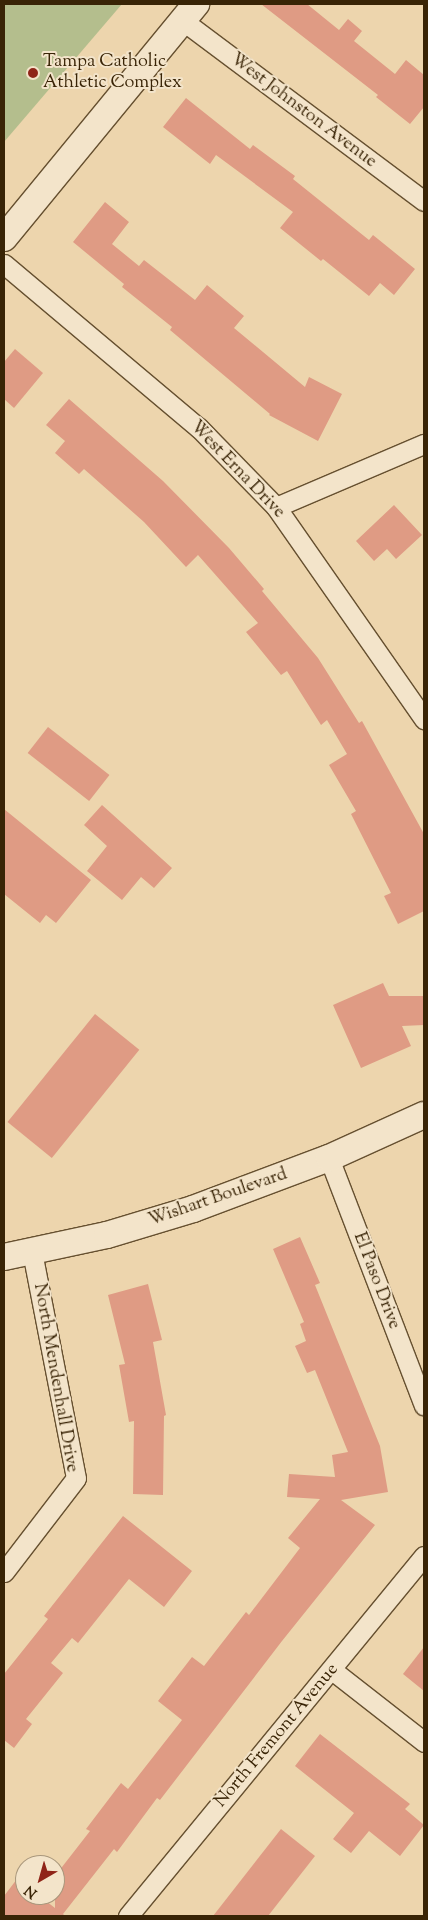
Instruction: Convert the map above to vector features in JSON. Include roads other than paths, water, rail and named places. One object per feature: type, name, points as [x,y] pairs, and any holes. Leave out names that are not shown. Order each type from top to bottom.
[{"type":"street","name":"West Johnston Avenue","points":[[191,8],[424,201]]},
{"type":"street","points":[[4,238],[191,8]]},
{"type":"street","name":"West Erna Drive","points":[[4,264],[199,428],[276,507],[424,719]]},
{"type":"street","points":[[276,507],[424,444]]},
{"type":"street","name":"Wishart Boulevard","points":[[4,1257],[107,1235],[193,1209],[328,1158],[424,1115]]},
{"type":"street","name":"El Paso Drive","points":[[328,1158],[424,1405]]},
{"type":"street","name":"North Mendenhall Drive","points":[[4,1572],[76,1478],[32,1252]]},
{"type":"street","name":"North Fremont Avenue","points":[[128,1916],[424,1556]]},
{"type":"street","points":[[332,1670],[424,1742]]},
{"type":"place","name":"Tampa Catholic Athletic Complex","points":[[33,73]]}]
